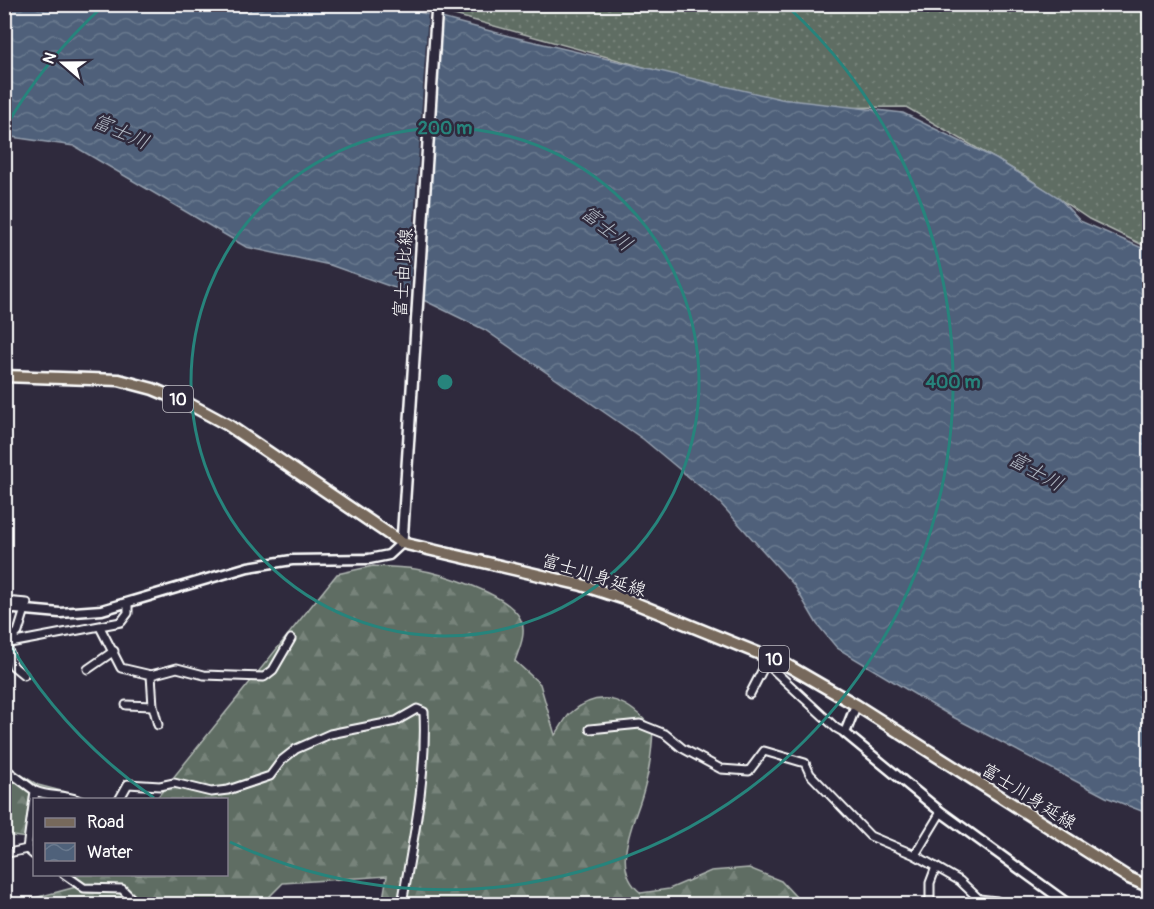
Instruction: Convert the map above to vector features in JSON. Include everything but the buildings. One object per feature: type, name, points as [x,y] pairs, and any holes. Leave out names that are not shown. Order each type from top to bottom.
[{"type":"main road","name":"富士由比線","points":[[402,543],[437,4]]},
{"type":"main road","name":"富士川身延線","points":[[4,376],[119,380],[153,390],[191,405],[228,425],[327,495],[402,543],[573,583],[626,599],[785,664],[856,705],[1129,878],[1149,887]]},
{"type":"street","points":[[4,608],[60,613],[102,610],[248,567],[292,560],[369,559],[389,555],[402,543]]},
{"type":"street","points":[[4,600],[27,603],[18,633],[7,645]]},
{"type":"street","points":[[7,645],[121,622],[128,614],[128,604]]},
{"type":"street","points":[[100,627],[121,668],[151,675],[177,668],[204,675],[264,677],[273,670],[291,639]]},
{"type":"street","points":[[7,645],[13,666],[24,675]]},
{"type":"street","points":[[88,669],[114,651]]},
{"type":"street","points":[[750,694],[766,663],[836,728],[941,812],[1068,904]]},
{"type":"street","points":[[151,675],[153,706],[158,725]]},
{"type":"street","points":[[126,705],[153,706]]},
{"type":"street","points":[[845,733],[856,705]]},
{"type":"street","points":[[120,798],[128,784],[160,786],[174,783],[211,792],[228,790],[270,776],[282,760],[296,749],[330,734],[396,721],[417,710],[424,712],[426,748],[423,786],[402,904]]},
{"type":"street","points":[[590,729],[640,724],[665,734],[682,748],[721,769],[749,771],[764,751],[805,763],[810,774],[870,836],[915,855],[936,867],[960,881],[979,899],[997,901]]},
{"type":"street","points":[[4,768],[35,792],[67,798]]},
{"type":"street","points":[[34,798],[35,792]]},
{"type":"street","points":[[27,849],[33,806]]},
{"type":"street","points":[[915,855],[941,812]]},
{"type":"street","points":[[4,854],[27,849]]},
{"type":"street","points":[[27,849],[33,854]]},
{"type":"street","points":[[924,904],[930,900],[930,883],[936,867]]},
{"type":"street","points":[[67,876],[84,888],[122,889],[131,898],[130,904]]},
{"type":"green space","points":[[418,5],[1149,5],[1149,248],[1089,219],[1025,176],[906,107],[793,108]]},
{"type":"green space","points":[[373,566],[415,569],[474,586],[503,602],[514,611],[523,625],[522,641],[515,661],[540,684],[555,735],[572,712],[594,700],[616,701],[635,711],[644,719],[653,729],[648,774],[627,843],[625,857],[626,870],[631,882],[641,893],[669,889],[711,871],[749,868],[781,881],[797,898],[799,904],[382,904],[387,876],[283,883],[262,904],[12,904],[76,887],[67,876],[228,876],[228,798],[157,798],[337,574]]},
{"type":"green space","points":[[5,765],[38,785],[88,798],[33,798],[33,839],[5,835]]},
{"type":"water","name":"富士川","points":[[174,4],[176,11],[250,11],[252,5],[389,4],[509,36],[781,99],[903,113],[996,159],[1058,197],[1080,221],[1149,251],[1149,814],[1106,797],[951,716],[837,648],[817,624],[794,585],[720,503],[643,439],[485,330],[409,293],[330,265],[246,247],[74,146],[5,136],[5,5]]},
{"type":"pier","points":[[428,12],[443,16],[424,304],[409,297]]}]
